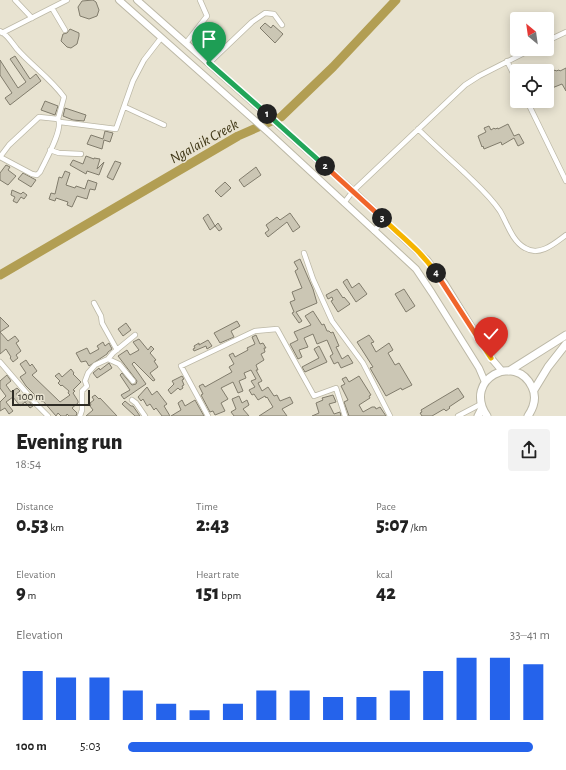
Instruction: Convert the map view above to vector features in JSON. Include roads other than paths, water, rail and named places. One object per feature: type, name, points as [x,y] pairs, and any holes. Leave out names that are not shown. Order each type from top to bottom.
[{"type":"main road","points":[[119,0],[269,133],[416,269],[479,368],[485,382]]},
{"type":"main road","points":[[137,0],[353,191],[427,260],[491,358],[506,371],[517,372],[530,382],[534,390],[534,403],[529,416]]},
{"type":"main road","points":[[478,416],[481,406],[480,394],[485,382],[490,377],[506,371],[566,335]]},
{"type":"main road","points":[[534,390],[548,366],[566,344]]},
{"type":"main road","points":[[481,406],[487,416]]},
{"type":"street","points":[[15,0],[32,18]]},
{"type":"street","points":[[67,0],[1,32],[18,50],[52,81],[64,97],[59,120],[56,139],[40,172],[37,175],[32,174],[0,157],[9,145],[39,117],[59,120],[116,129],[133,82],[144,60],[161,38]]},
{"type":"street","points":[[186,44],[207,16],[200,0]]},
{"type":"street","points":[[52,8],[65,30]]},
{"type":"street","points":[[209,63],[252,22],[265,13],[274,14],[282,25]]},
{"type":"street","points":[[554,38],[566,32]]},
{"type":"street","points":[[344,203],[353,191],[465,85],[517,56]]},
{"type":"street","points":[[507,61],[510,67]]},
{"type":"street","points":[[125,107],[164,125]]},
{"type":"street","points":[[530,108],[566,181]]},
{"type":"street","points":[[418,129],[488,195],[500,211],[512,234],[525,248],[534,251],[543,250],[552,246],[566,235]]},
{"type":"street","points":[[50,150],[59,153],[81,154]]},
{"type":"street","points":[[374,231],[384,220]]},
{"type":"street","points":[[304,253],[313,279],[332,321],[363,363],[390,416]]},
{"type":"street","points":[[94,303],[101,316],[102,323],[117,350]]},
{"type":"street","points":[[208,416],[181,366],[255,331],[277,329],[314,396],[336,388],[345,416]]},
{"type":"street","points":[[80,416],[82,410],[82,391],[87,386],[85,381],[88,372],[95,365],[108,359],[135,335]]},
{"type":"street","points":[[108,359],[119,364],[133,381]]},
{"type":"street","points":[[0,362],[48,416]]},
{"type":"street","points":[[132,400],[136,403],[145,416]]},
{"type":"street","points":[[458,416],[481,406]]},
{"type":"waterway","name":"Ngalaik Creek","points":[[0,275],[238,136],[281,117],[333,67],[396,0]]}]
